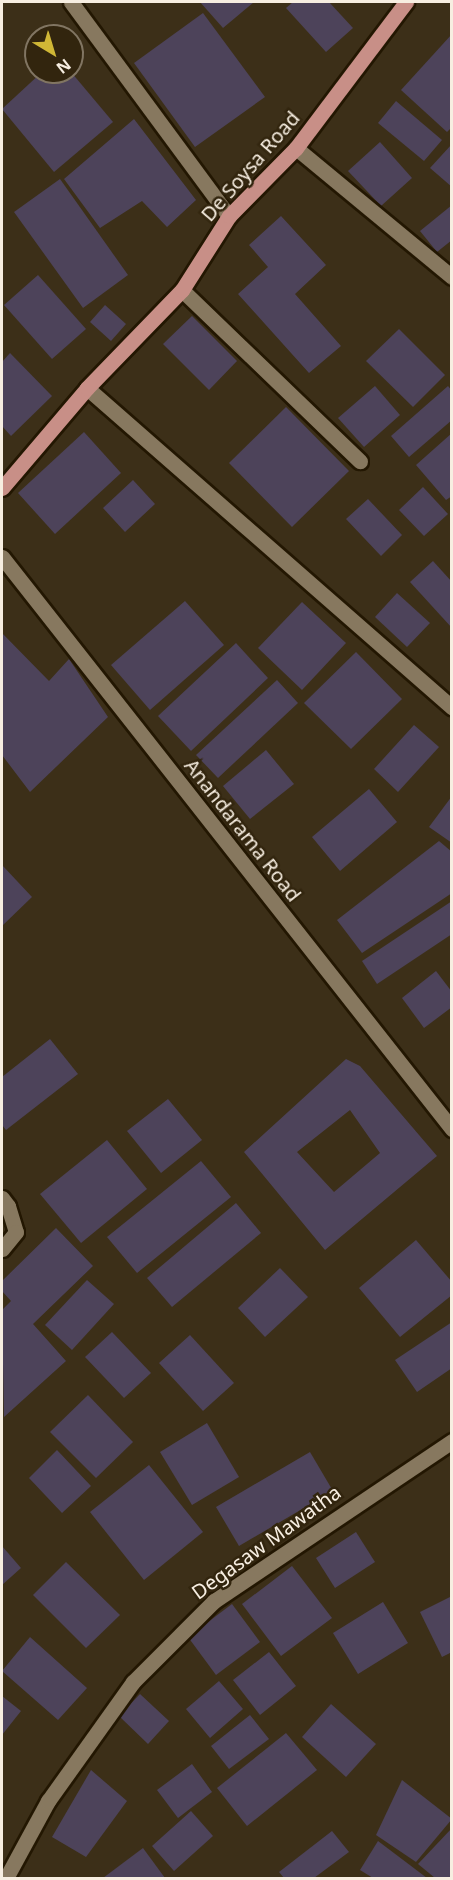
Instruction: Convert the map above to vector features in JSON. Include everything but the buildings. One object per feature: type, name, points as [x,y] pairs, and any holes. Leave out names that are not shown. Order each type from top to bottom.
[{"type":"main road","name":"De Soysa Road","points":[[2,488],[87,388],[182,290],[229,216],[296,148],[406,2]]},
{"type":"street","points":[[71,2],[229,216]]},
{"type":"street","points":[[296,148],[452,277]]},
{"type":"street","points":[[182,290],[360,461]]},
{"type":"street","points":[[87,388],[452,708]]},
{"type":"street","name":"Anandarama Road","points":[[2,557],[452,1130]]},
{"type":"street","points":[[2,1198],[8,1206],[16,1233],[2,1249]]},
{"type":"street","name":"Degasaw Mawatha","points":[[6,1878],[48,1801],[133,1682],[214,1601],[452,1441]]}]
